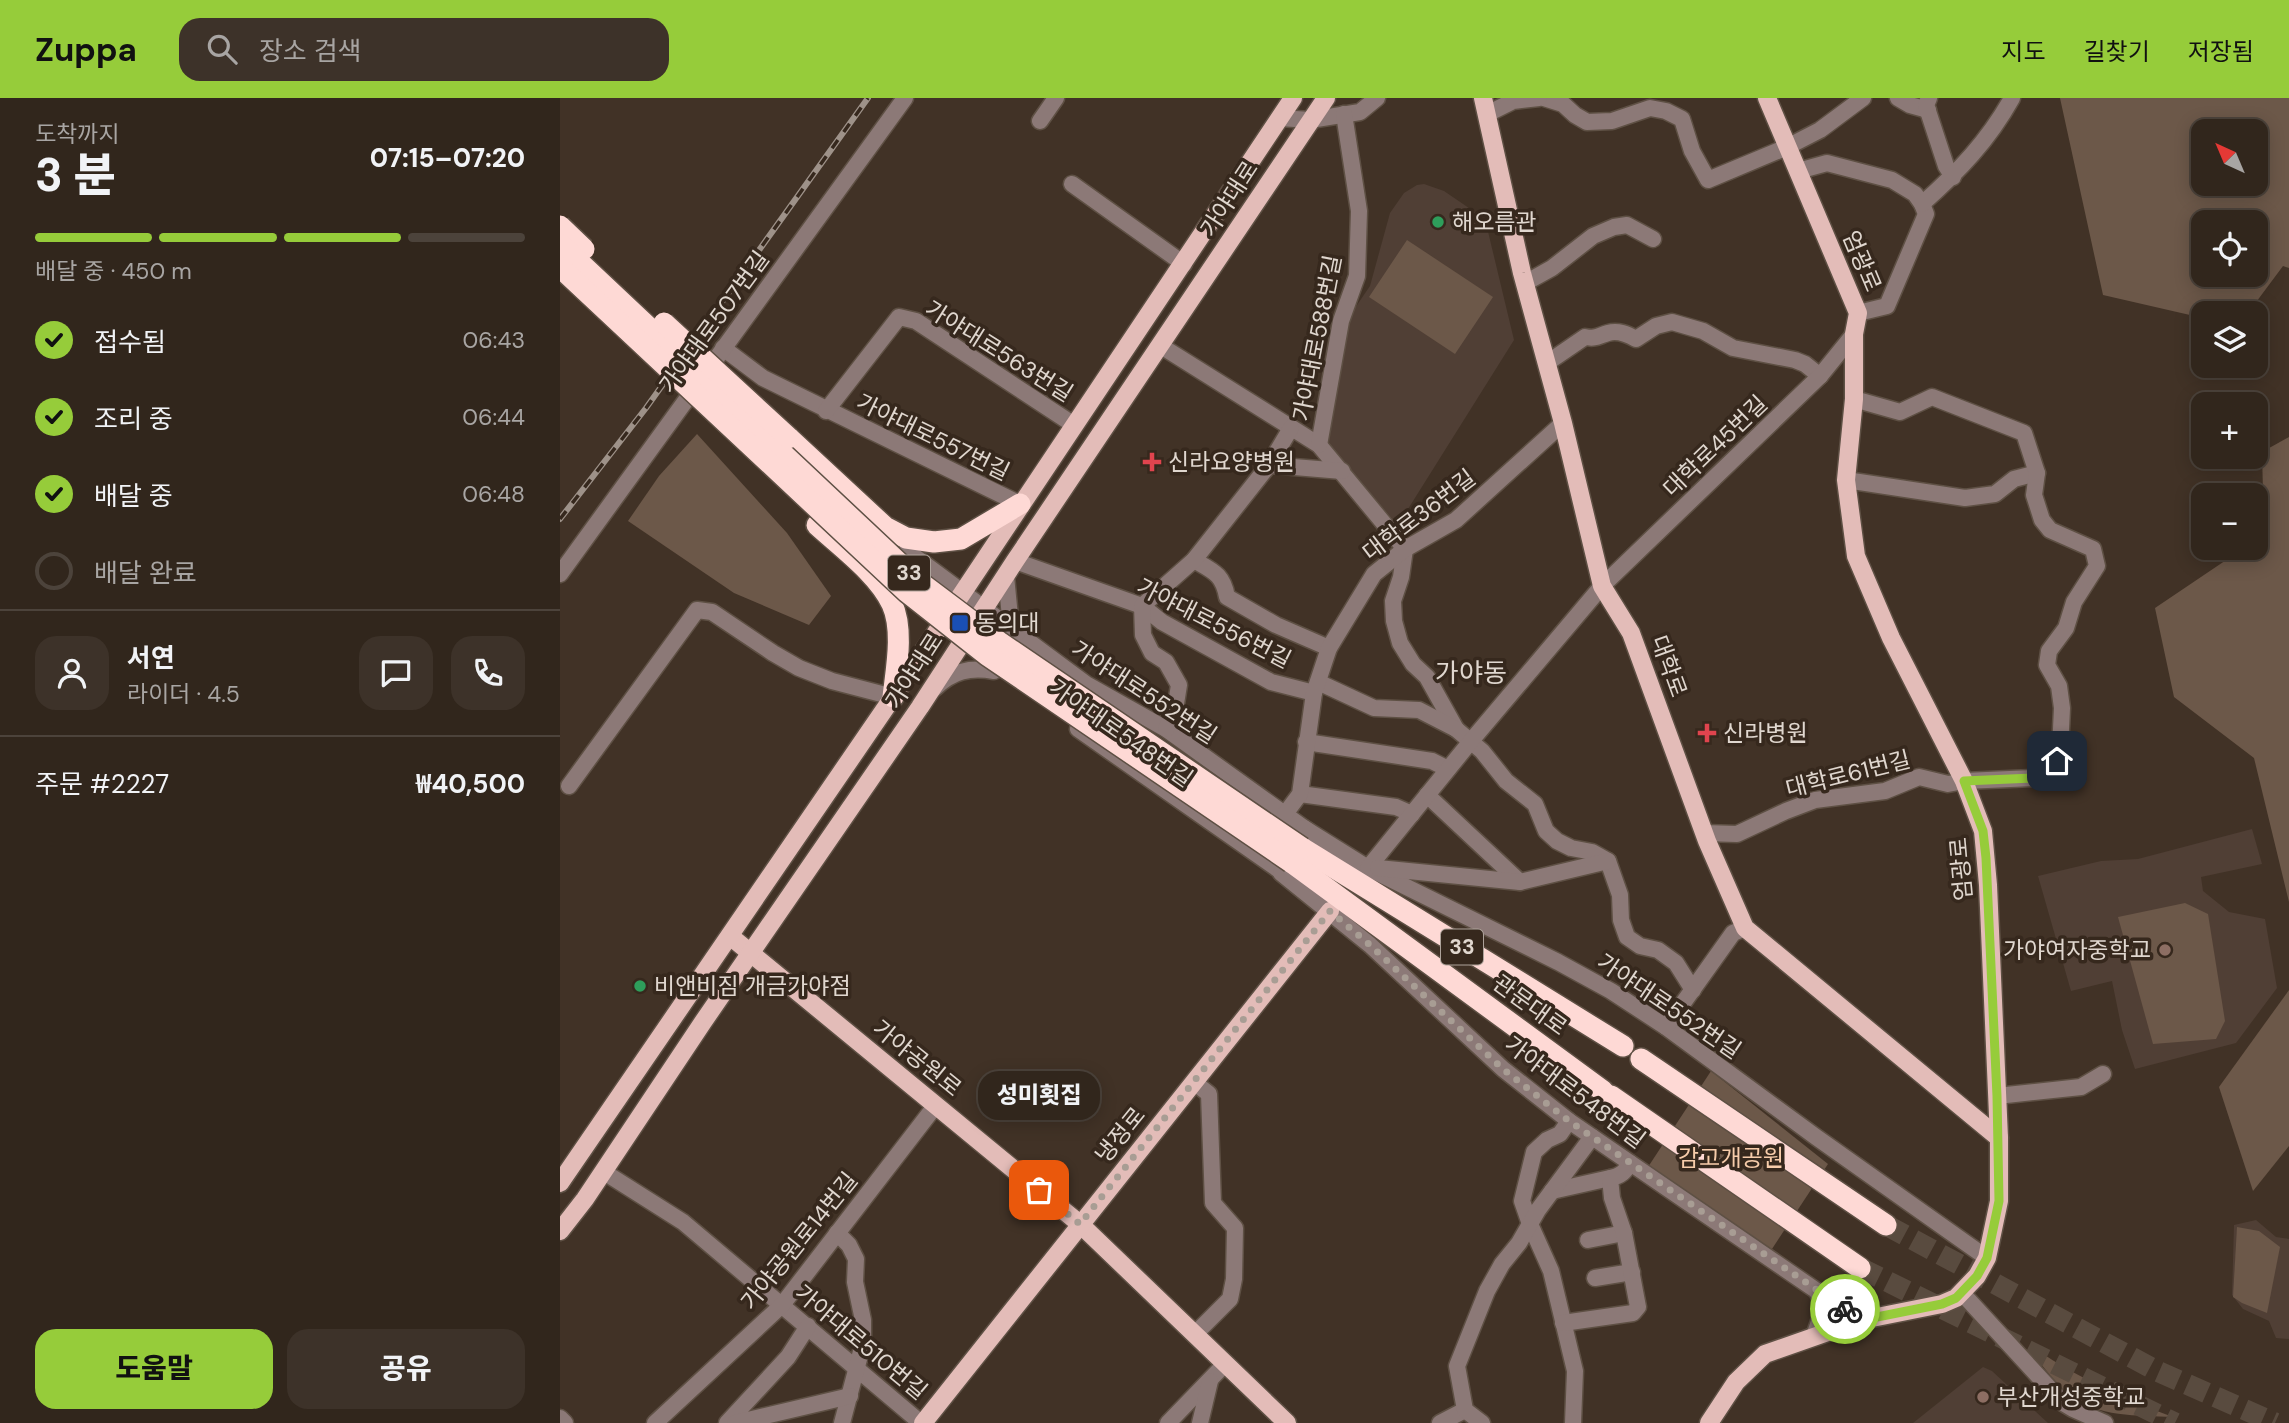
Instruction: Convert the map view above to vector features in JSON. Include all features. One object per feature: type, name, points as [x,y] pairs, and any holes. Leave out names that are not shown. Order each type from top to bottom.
[{"type":"highway","points":[[560,226],[885,527],[906,538],[934,542],[961,539],[1022,501]]},
{"type":"highway","name":"33","points":[[560,244],[918,581],[1295,853]]},
{"type":"highway","name":"33","points":[[560,267],[907,592],[987,655],[1295,853]]},
{"type":"highway","points":[[560,284],[874,578],[893,605],[898,637],[892,697]]},
{"type":"highway","name":"관문대로","points":[[1295,853],[1413,917],[1623,1046]]},
{"type":"highway","name":"관문대로","points":[[1295,853],[1402,945],[1607,1093],[1860,1268]]},
{"type":"highway","points":[[1642,1059],[1886,1225]]},
{"type":"main road","name":"가야대로","points":[[560,1231],[604,1172],[928,695],[1326,98]]},
{"type":"main road","name":"엄광로","points":[[1767,98],[1858,313],[1854,334],[1854,399],[1846,480],[1856,556],[1891,638],[1964,781],[1983,831],[1999,1138],[1999,1201],[1987,1258],[1960,1297]]},
{"type":"main road","name":"가야대로","points":[[560,1183],[1184,264],[1286,103]]},
{"type":"main road","name":"대학로","points":[[1485,106],[1525,283],[1563,423],[1602,586],[1631,633],[1704,833],[1745,928],[1999,1138]]},
{"type":"main road","points":[[1022,501],[1017,520],[1018,526],[1023,529],[1048,513]]},
{"type":"main road","name":"냉정로","points":[[922,1423],[1330,911]]},
{"type":"main road","name":"가야공원로","points":[[730,936],[1080,1224],[1287,1423]]},
{"type":"main road","points":[[1709,1423],[1736,1382],[1765,1354],[1862,1320],[1960,1297]]},
{"type":"street","name":"가야대로507번길","points":[[560,574],[905,98]]},
{"type":"street","points":[[1040,121],[1056,98]]},
{"type":"street","points":[[1286,103],[1310,120],[1360,112],[1377,98]]},
{"type":"street","points":[[1485,106],[1539,98]]},
{"type":"street","points":[[1544,98],[1563,104],[1587,122],[1612,121],[1650,108],[1666,111],[1682,119],[1692,150],[1708,180],[1820,131],[1863,98]]},
{"type":"street","points":[[1898,98],[1910,105],[1929,104],[1946,166],[1953,177]]},
{"type":"street","points":[[1922,204],[1953,177],[1990,134],[2012,98]]},
{"type":"street","name":"가야대로588번길","points":[[1319,445],[1342,321],[1357,276],[1359,212],[1344,114]]},
{"type":"street","points":[[1798,171],[1827,163],[1892,180],[1915,194],[1922,204],[1926,214],[1887,306],[1858,313]]},
{"type":"street","points":[[1072,184],[1184,264]]},
{"type":"street","points":[[1525,283],[1552,268],[1593,236],[1614,226],[1627,225],[1653,239]]},
{"type":"street","name":"가야대로557번길","points":[[826,411],[899,317]]},
{"type":"street","name":"가야대로563번길","points":[[899,317],[916,321],[1074,425]]},
{"type":"street","points":[[1547,363],[1585,337],[1595,339],[1609,332],[1623,332],[1636,339],[1656,326],[1672,322],[1703,331],[1732,348],[1795,360],[1820,376]]},
{"type":"street","name":"대학로45번길","points":[[1368,867],[1602,586],[1820,376],[1854,334]]},
{"type":"street","points":[[1161,346],[1319,445],[1342,471],[1405,550],[1401,577],[1392,600],[1400,643],[1413,664],[1427,677],[1456,729],[1482,751],[1506,781],[1535,804],[1546,831],[1557,841],[1571,848],[1592,852],[1608,861],[1619,895],[1621,920],[1627,937],[1640,946],[1658,950],[1676,963],[1693,990]]},
{"type":"street","name":"가야대로557번길","points":[[723,348],[763,378],[826,411],[1022,501]]},
{"type":"street","name":"대학로61번길","points":[[1704,833],[1737,834],[1815,800],[1885,792],[1919,777],[1948,784],[2033,778],[2049,771],[2057,761],[2061,744],[2062,708],[2059,685],[2047,665],[2049,651],[2066,628],[2074,602],[2097,566],[2093,549],[2050,530],[2042,520],[2034,495],[2037,473],[2024,433],[1932,397],[1900,412],[1854,399]]},
{"type":"street","name":"대학로36번길","points":[[1300,794],[1316,687],[1329,648],[1374,574],[1405,550],[1456,520],[1563,423]]},
{"type":"street","points":[[1166,729],[1175,710],[1179,685],[1166,662],[1152,653],[1143,635],[1142,606],[1194,560],[1269,465],[1291,428]]},
{"type":"street","points":[[1269,465],[1342,471]]},
{"type":"street","points":[[1846,480],[1965,498],[1995,494],[2014,479],[2037,473]]},
{"type":"street","name":"가야대로552번길","points":[[862,543],[831,510],[907,551],[1086,684],[1166,729],[1285,814],[1295,853],[1368,867],[1611,991],[1666,1027],[1987,1258]]},
{"type":"street","points":[[907,551],[932,552],[961,539]]},
{"type":"street","points":[[862,543],[896,597],[894,613]]},
{"type":"street","name":"가야대로548번길","points":[[862,543],[960,646],[994,671],[1295,853],[1330,911],[1503,1069],[1569,1121],[1862,1320]]},
{"type":"street","points":[[1194,560],[1212,569],[1224,583],[1227,597],[1276,625],[1329,648]]},
{"type":"street","points":[[1011,569],[1010,617],[1018,635]]},
{"type":"street","name":"가야대로556번길","points":[[1011,569],[1142,606],[1162,622],[1271,682],[1316,687],[1374,708],[1419,710],[1456,729]]},
{"type":"street","points":[[563,788],[697,610],[712,612],[799,668],[832,681],[892,697]]},
{"type":"street","points":[[928,695],[957,672],[978,668],[994,671]]},
{"type":"street","points":[[1306,742],[1432,761],[1448,769]]},
{"type":"street","points":[[1285,814],[1300,794],[1396,807],[1412,814]]},
{"type":"street","points":[[1427,794],[1520,882]]},
{"type":"street","points":[[1368,867],[1520,882],[1608,861]]},
{"type":"street","points":[[1666,1027],[1733,933],[1745,928]]},
{"type":"street","points":[[1997,1096],[2081,1087],[2103,1074]]},
{"type":"street","points":[[1194,1082],[1209,1094],[1213,1203],[1235,1228],[1234,1279],[1230,1299],[1195,1334]]},
{"type":"street","name":"가야공원로14번길","points":[[655,1423],[782,1304],[936,1105]]},
{"type":"street","points":[[1569,1121],[1560,1134],[1547,1140],[1534,1152],[1522,1201],[1551,1270],[1575,1371],[1573,1423]]},
{"type":"street","points":[[1482,1423],[1465,1410],[1457,1366],[1487,1292],[1502,1264],[1592,1136]]},
{"type":"street","points":[[1552,1191],[1619,1177],[1630,1163]]},
{"type":"street","name":"가야대로510번길","points":[[604,1172],[683,1222],[922,1423]]},
{"type":"street","points":[[1563,1323],[1633,1313],[1638,1307],[1623,1233],[1612,1198],[1610,1178]]},
{"type":"street","points":[[837,1233],[849,1245],[856,1259],[855,1282],[863,1320],[863,1344],[842,1423]]},
{"type":"street","points":[[1588,1240],[1623,1233]]},
{"type":"street","points":[[1960,1297],[1975,1267],[1962,1240]]},
{"type":"street","points":[[1595,1278],[1632,1272]]},
{"type":"street","points":[[1815,1336],[1822,1315],[1822,1300],[1817,1291]]},
{"type":"street","points":[[1960,1297],[2058,1408],[2084,1423]]},
{"type":"street","points":[[1960,1297],[2063,1402],[2105,1423]]},
{"type":"street","points":[[727,1423],[788,1357],[808,1326]]},
{"type":"street","points":[[1168,1423],[1225,1364]]},
{"type":"street","points":[[1200,1423],[1211,1379]]},
{"type":"street","points":[[735,1423],[850,1396]]},
{"type":"street","points":[[1440,1423],[1465,1410]]},
{"type":"street","points":[[560,1418],[565,1423]]},
{"type":"shaded area","points":[[1424,184],[1444,191],[1485,219],[1514,340],[1398,525],[1322,439],[1344,324],[1370,286],[1390,213],[1404,193]]},
{"type":"shaded area","name":"가야여자중학교","points":[[2252,829],[2262,864],[2201,877],[2203,891],[2229,912],[2265,919],[2277,988],[2236,1043],[2135,1069],[2122,1030],[2112,981],[2071,991],[2038,876],[2101,861],[2138,859]]},
{"type":"shaded area","points":[[2256,1220],[2276,1237],[2289,1239],[2289,1339],[2276,1338],[2269,1321],[2243,1309],[2232,1295],[2234,1225]]},
{"type":"shaded area","name":"부산개성중학교","points":[[1983,1367],[1992,1371],[2048,1423],[1913,1423]]},
{"type":"green space","points":[[2060,98],[2289,98],[2289,268],[2283,266],[2268,286],[2268,210],[2191,210],[2191,287],[2267,287],[2257,301],[2191,301],[2191,315],[2103,295]]},
{"type":"green space","points":[[1407,240],[1493,297],[1455,354],[1369,297]]},
{"type":"green space","points":[[697,434],[787,533],[831,596],[809,625],[734,593],[628,521],[659,476]]},
{"type":"green space","points":[[2289,437],[2289,902],[2254,758],[2174,697],[2155,608],[2226,560],[2268,560],[2268,483],[2263,483],[2262,469],[2268,469],[2268,449]]},
{"type":"green space","points":[[2185,903],[2208,914],[2225,1021],[2216,1039],[2153,1044],[2118,917]]},
{"type":"green space","points":[[2289,990],[2289,1146],[2253,1191],[2219,1087]]},
{"type":"green space","name":"감고개공원","points":[[1711,1071],[1828,1164],[1770,1252],[1648,1167]]},
{"type":"green space","points":[[2237,1227],[2259,1231],[2280,1247],[2267,1313],[2233,1297]]},
{"type":"green space","points":[[2037,1350],[2103,1388],[2173,1417],[2118,1414],[2080,1402],[2064,1390],[2035,1357],[2033,1353]]},
{"type":"tunnel","points":[[1886,1225],[2157,1371],[2275,1423]]},
{"type":"tunnel","points":[[1860,1268],[2175,1423]]},
{"type":"railway","points":[[560,519],[646,408],[868,98]]},
{"type":"way so far","points":[[1039,1190],[1080,1224],[1330,911],[1503,1069],[1569,1121],[1845,1309]]},
{"type":"place","name":"해오름관","points":[[1438,222]]},
{"type":"place","name":"신라요양병원","points":[[1152,462]]},
{"type":"place","name":"동의대","points":[[960,623]]},
{"type":"place","name":"신라병원","points":[[1707,733]]},
{"type":"place","name":"가야여자중학교","points":[[2165,950]]},
{"type":"place","name":"비앤비짐 개금가야점","points":[[640,986]]},
{"type":"place","name":"성미횟집","points":[[1039,1190]]},
{"type":"place","name":"부산개성중학교","points":[[1983,1397]]},
{"type":"district","name":"가야동","points":[[1471,673]]},
{"type":"route","points":[[1845,1309],[1862,1320],[1942,1304],[1956,1298],[1967,1288],[1987,1258],[1999,1201],[1999,1138],[1988,885],[1983,831],[1964,781],[2033,778],[2049,771],[2057,761]]}]
